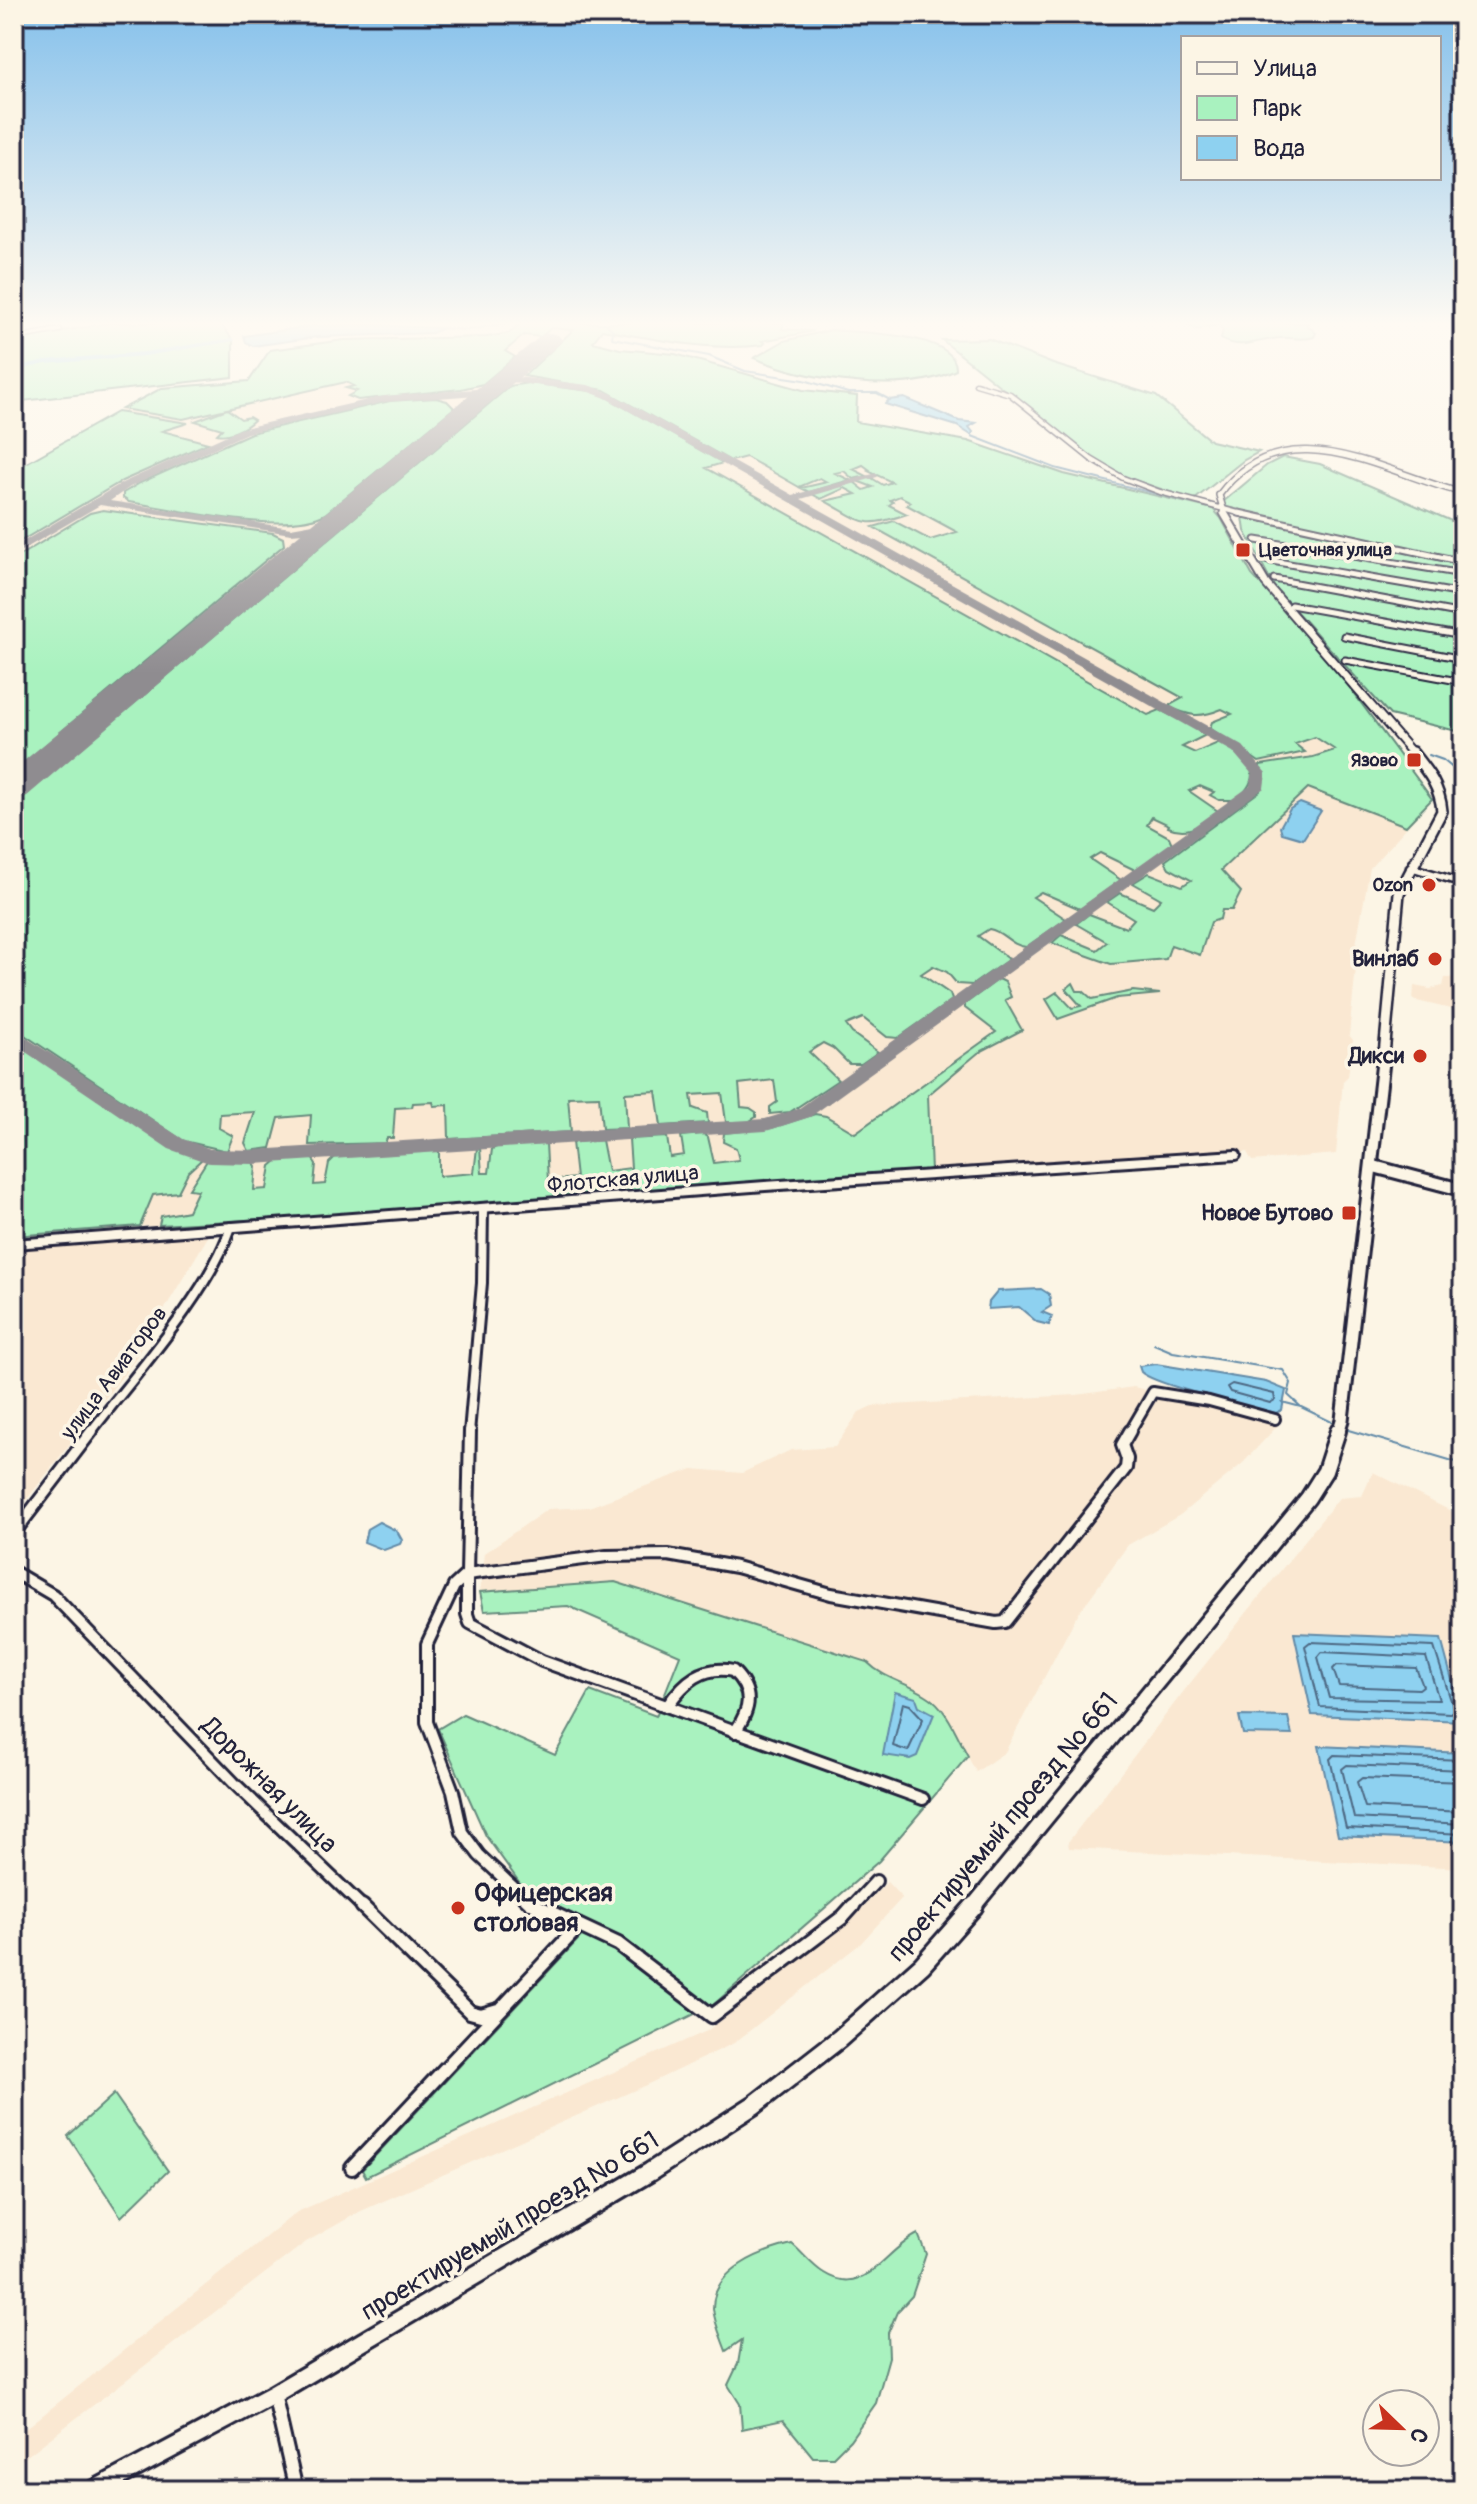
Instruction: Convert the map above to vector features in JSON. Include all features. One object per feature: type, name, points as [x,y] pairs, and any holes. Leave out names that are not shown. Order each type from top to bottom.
[{"type":"main road","points":[[1222,509],[1219,495],[1234,480],[1259,460],[1293,450],[1348,454],[1429,485],[1463,493]]},
{"type":"main road","name":"проектируемый проезд № 661","points":[[94,2490],[274,2394],[650,2172],[754,2105],[839,2039],[922,1965],[994,1883],[1284,1531],[1325,1471],[1342,1420],[1372,1166],[1399,893],[1442,811],[1441,797],[1433,778],[1351,679],[1266,584],[1222,509]]},
{"type":"main road","points":[[1372,1166],[1463,1190]]},
{"type":"street","points":[[1067,440],[1123,478],[1160,492],[1222,509],[1463,562]]},
{"type":"street","points":[[1256,540],[1463,574]]},
{"type":"street","points":[[1266,560],[1463,594]]},
{"type":"street","points":[[1274,579],[1463,614]]},
{"type":"street","points":[[1291,605],[1463,636]]},
{"type":"street","points":[[1344,636],[1463,659]]},
{"type":"street","points":[[1345,660],[1463,682]]},
{"type":"street","points":[[1410,867],[1463,883]]},
{"type":"street","name":"Флотская улица","points":[[14,1244],[750,1187],[1236,1155]]},
{"type":"street","points":[[483,1209],[482,1283],[468,1451],[467,1614],[470,1623],[542,1661],[923,1799]]},
{"type":"street","name":"улица Авиаторов","points":[[14,1533],[182,1313],[225,1245],[231,1227]]},
{"type":"street","points":[[876,1881],[843,1917],[712,2016],[618,1944],[530,1903],[479,1855],[462,1832],[453,1791],[427,1722],[427,1644],[454,1586],[467,1574],[607,1556],[668,1555],[750,1570],[831,1594],[996,1623],[1005,1622],[1126,1468],[1127,1459],[1122,1445],[1153,1392],[1209,1401],[1275,1419]]},
{"type":"street","name":"Дорожная улица","points":[[14,1572],[53,1595],[265,1814],[401,1942],[451,1995],[470,2012],[481,2015],[498,2010]]},
{"type":"street","points":[[668,1705],[677,1690],[692,1677],[711,1669],[733,1671],[749,1690],[750,1707],[735,1732]]},
{"type":"street","points":[[352,2168],[579,1926]]},
{"type":"street","points":[[274,2394],[296,2490]]},
{"type":"shaded area","points":[[68,440],[961,440],[1064,474],[1213,509],[1222,518],[1259,585],[1344,680],[1432,799],[1370,868],[1354,955],[1357,958],[1349,1035],[1353,1040],[1348,1076],[1343,1081],[1336,1154],[1252,1161],[1247,1152],[1062,1160],[243,1223],[91,1228],[14,1236],[14,470]]},
{"type":"shaded area","points":[[1463,977],[1463,1012],[1413,1000],[1414,986],[1430,989],[1443,986],[1445,978]]},
{"type":"shaded area","points":[[209,1235],[131,1365],[14,1516],[14,1250]]},
{"type":"shaded area","points":[[1134,1387],[1279,1424],[1243,1463],[1180,1515],[1128,1545],[1076,1617],[1005,1752],[976,1772],[944,1711],[928,1696],[879,1674],[867,1662],[615,1582],[480,1592],[484,1553],[548,1509],[589,1507],[692,1469],[742,1473],[791,1450],[835,1447],[859,1412],[872,1406],[1076,1395]]},
{"type":"shaded area","points":[[1373,1472],[1463,1517],[1463,1868],[1069,1848],[1068,1842],[1187,1687],[1339,1498],[1362,1496]]},
{"type":"shaded area","points":[[887,1882],[902,1898],[860,1944],[734,2043],[361,2211],[306,2242],[14,2466],[14,2438],[297,2212],[707,2031],[846,1925]]},
{"type":"green space","points":[[68,440],[196,440],[208,443],[122,481],[14,545],[14,470]]},
{"type":"green space","points":[[236,440],[415,440],[325,514],[307,520],[258,522],[230,519],[129,502],[123,498],[123,493]]},
{"type":"green space","points":[[446,440],[682,440],[723,463],[706,468],[1148,715],[1160,710],[1208,734],[1182,747],[1195,753],[1220,742],[1231,747],[1246,760],[1252,775],[1250,783],[1235,800],[1219,800],[1210,795],[1214,792],[1200,786],[1189,791],[1218,811],[1189,829],[1168,827],[1152,817],[1147,825],[1169,837],[1172,844],[1135,870],[1100,853],[1090,859],[1121,880],[1080,909],[1041,892],[1033,897],[1066,919],[1026,947],[989,929],[978,936],[1009,959],[972,985],[957,984],[947,972],[933,966],[921,974],[950,994],[952,1000],[898,1038],[887,1037],[863,1018],[846,1025],[878,1052],[861,1064],[849,1064],[823,1043],[809,1052],[838,1080],[790,1112],[770,1114],[770,1107],[777,1102],[774,1080],[739,1084],[741,1107],[756,1112],[756,1117],[748,1122],[726,1122],[722,1093],[691,1095],[693,1108],[707,1113],[708,1123],[661,1126],[656,1091],[625,1093],[627,1128],[602,1129],[599,1096],[568,1097],[571,1132],[449,1139],[448,1105],[413,1103],[412,1107],[395,1108],[393,1138],[387,1138],[385,1143],[309,1145],[311,1115],[279,1118],[271,1148],[249,1151],[245,1143],[255,1112],[220,1114],[219,1128],[233,1136],[227,1151],[184,1141],[14,1028],[14,805]]},
{"type":"green space","points":[[693,440],[961,440],[1064,474],[1213,509],[1252,575],[1327,657],[1432,799],[1406,826],[1308,788],[1221,870],[1241,892],[1232,910],[1222,910],[1220,919],[1211,922],[1200,955],[1171,945],[1166,959],[1111,964],[1052,943],[1061,935],[1097,950],[1107,942],[1076,924],[1089,914],[1126,928],[1134,919],[1107,902],[1120,893],[1153,907],[1161,899],[1133,883],[1149,873],[1182,886],[1191,880],[1169,868],[1165,861],[1260,791],[1260,765],[1313,757],[1335,750],[1315,737],[1295,744],[1305,752],[1259,762],[1210,728],[1212,722],[1232,714],[1222,709],[1195,715],[1168,706],[1183,698],[873,527],[894,521],[930,540],[957,532],[907,505],[911,502],[900,496],[890,500],[893,502],[889,505],[907,514],[872,522],[857,519],[825,501],[856,494],[845,488],[821,499],[812,494],[854,482],[864,490],[873,487],[857,481],[870,477],[883,485],[892,482],[868,471],[863,465],[853,469],[867,476],[853,479],[844,471],[835,473],[850,480],[809,492],[801,488],[827,482],[820,478],[799,487],[746,457],[731,461]]},
{"type":"green space","points":[[1067,440],[1210,440],[1259,452],[1244,460],[1194,500],[1128,478],[1090,458]]},
{"type":"green space","points":[[1283,457],[1320,464],[1463,526],[1463,562],[1227,507],[1223,502],[1267,465]]},
{"type":"green space","points":[[103,510],[273,533],[283,538],[284,545],[14,771],[14,584],[17,582],[14,581],[14,559],[90,513]]},
{"type":"green space","points":[[1243,517],[1463,563],[1463,710],[1457,731],[1390,715],[1274,587],[1245,531]]},
{"type":"green space","points":[[999,979],[1005,982],[1011,997],[1005,1000],[1022,1030],[978,1053],[928,1095],[931,1172],[721,1185],[482,1207],[159,1225],[161,1216],[188,1211],[198,1190],[189,1189],[208,1159],[252,1161],[256,1166],[254,1190],[267,1189],[271,1166],[277,1161],[312,1158],[316,1164],[314,1185],[325,1184],[329,1163],[336,1156],[439,1150],[439,1176],[474,1173],[477,1148],[480,1148],[482,1173],[489,1173],[492,1149],[546,1143],[548,1181],[576,1178],[572,1142],[602,1140],[608,1171],[631,1168],[629,1139],[667,1137],[670,1157],[684,1155],[681,1136],[703,1134],[708,1137],[714,1163],[739,1160],[736,1148],[723,1142],[724,1133],[772,1128],[815,1114],[826,1116],[855,1133],[996,1032],[965,1008],[965,1004]]},
{"type":"green space","points":[[1073,983],[1077,991],[1083,991],[1092,999],[1133,991],[1160,994],[1117,998],[1058,1019],[1046,999],[1057,992],[1072,1008],[1081,1006],[1066,989]]},
{"type":"green space","points":[[14,1042],[173,1147],[202,1159],[188,1172],[178,1192],[153,1195],[140,1226],[14,1236]]},
{"type":"green space","points":[[615,1582],[867,1662],[933,1700],[951,1722],[968,1756],[879,1861],[713,2005],[366,2177],[362,2170],[591,1926],[522,1886],[486,1836],[438,1729],[463,1714],[555,1755],[590,1691],[656,1716],[680,1655],[568,1606],[484,1611],[480,1592]]},
{"type":"green space","points":[[114,2094],[168,2171],[121,2217],[68,2136]]},
{"type":"green space","points":[[918,2234],[926,2254],[912,2296],[897,2312],[888,2333],[889,2357],[876,2403],[850,2440],[833,2457],[813,2457],[783,2420],[742,2429],[740,2404],[728,2385],[738,2364],[742,2340],[726,2351],[713,2308],[715,2294],[730,2272],[767,2251],[792,2244],[824,2273],[851,2280],[874,2269]]},
{"type":"water","points":[[1300,803],[1321,811],[1303,839],[1282,833],[1280,827],[1290,809]]},
{"type":"water","points":[[1041,1289],[1049,1294],[1051,1306],[1042,1312],[1052,1316],[1049,1325],[1037,1322],[1019,1307],[988,1309],[989,1302],[998,1291]]},
{"type":"water","points":[[1156,1364],[1266,1382],[1286,1390],[1282,1410],[1276,1413],[1183,1389],[1150,1377],[1141,1372],[1139,1366]]},
{"type":"water","points":[[379,1522],[397,1531],[402,1540],[400,1544],[384,1550],[364,1542],[367,1529]]},
{"type":"water","points":[[1294,1633],[1441,1639],[1463,1721],[1312,1715]]},
{"type":"water","points":[[895,1692],[916,1698],[919,1706],[934,1714],[917,1756],[910,1759],[883,1755]]},
{"type":"water","points":[[1239,1716],[1288,1717],[1292,1735],[1243,1734]]},
{"type":"water","points":[[1319,1746],[1463,1753],[1463,1842],[1338,1836]]},
{"type":"waterway","points":[[982,440],[1055,468],[1192,503]]},
{"type":"waterway","points":[[1429,755],[1443,760],[1455,770]]},
{"type":"waterway","points":[[1154,1344],[1173,1352],[1283,1370],[1291,1383],[1288,1395],[1300,1406]]},
{"type":"waterway","points":[[1282,1402],[1301,1407],[1336,1424]]},
{"type":"waterway","points":[[1345,1429],[1463,1464]]},
{"type":"taxiway","points":[[105,498],[225,440]]},
{"type":"taxiway","points":[[687,440],[792,499]]},
{"type":"taxiway","points":[[792,499],[873,475]]},
{"type":"taxiway","points":[[14,552],[105,498]]},
{"type":"taxiway","points":[[105,498],[104,503],[113,505],[291,531],[330,524]]},
{"type":"taxiway","points":[[14,1036],[176,1144],[209,1156],[254,1157],[766,1125],[804,1113],[1257,788],[1259,773],[1238,749],[792,499]]},
{"type":"runway","points":[[14,788],[431,440]]},
{"type":"place","name":"Цветочная улица","points":[[1243,550]]},
{"type":"place","name":"Язово","points":[[1414,760]]},
{"type":"place","name":"Ozon","points":[[1429,885]]},
{"type":"place","name":"Винлаб","points":[[1435,959]]},
{"type":"place","name":"Дикси","points":[[1420,1056]]},
{"type":"place","name":"Новое Бутово","points":[[1349,1213]]},
{"type":"place","name":"Офицерская столовая","points":[[458,1908]]}]
